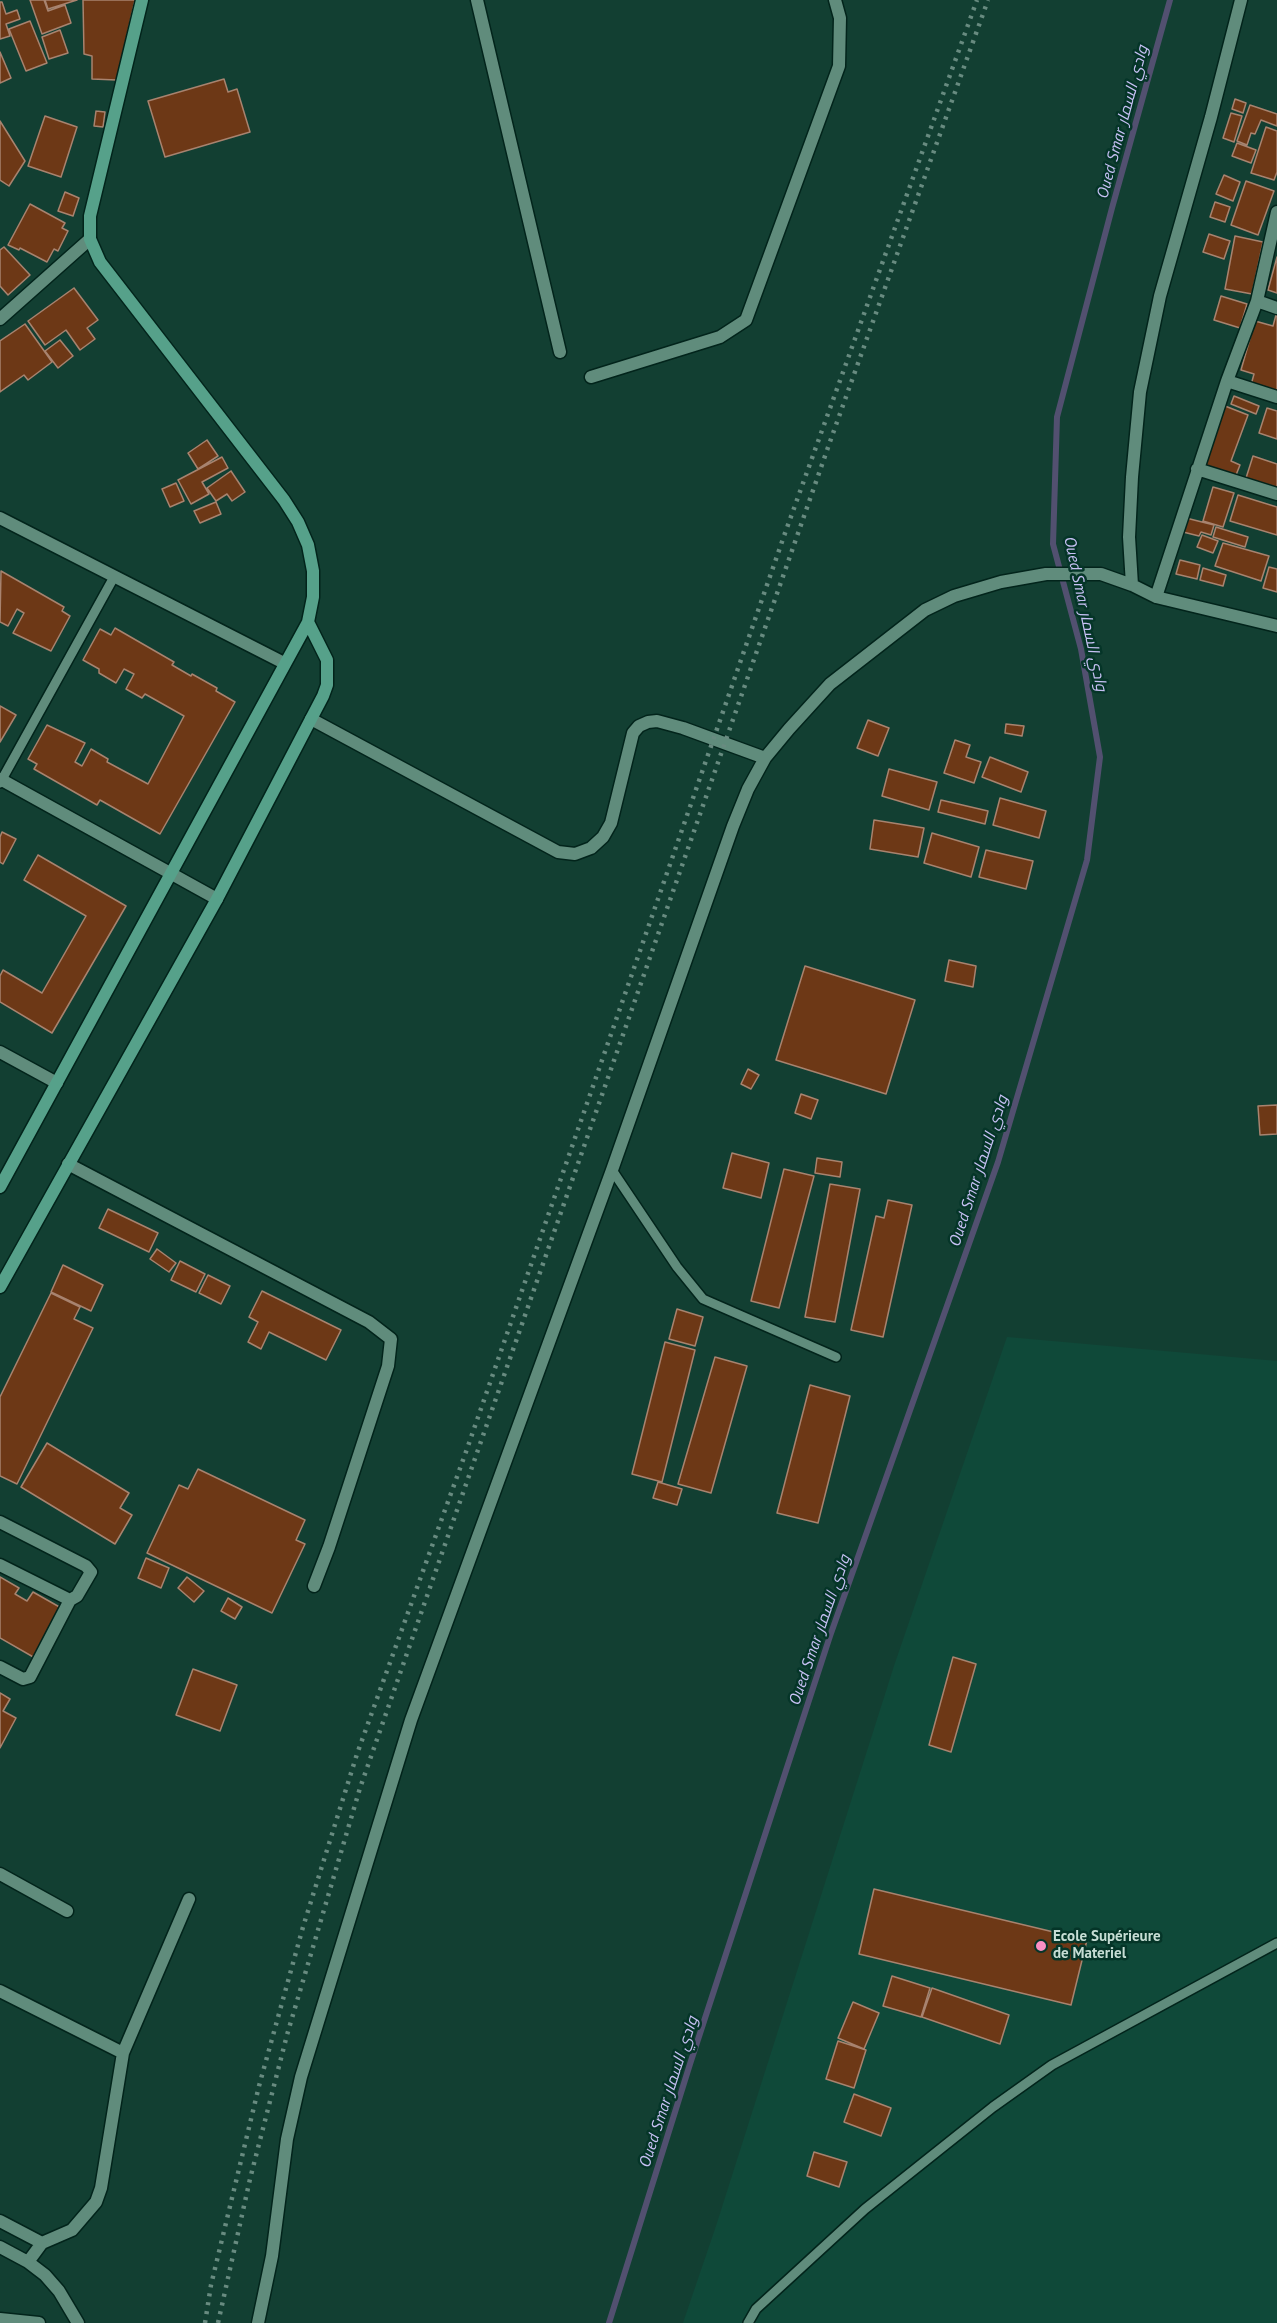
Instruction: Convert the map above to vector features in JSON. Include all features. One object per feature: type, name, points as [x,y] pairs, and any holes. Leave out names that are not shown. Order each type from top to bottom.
[{"type":"street","points":[[0,1187],[308,622],[313,597],[313,571],[308,546],[298,522],[284,500],[100,262],[90,239],[90,216],[142,0]]},
{"type":"street","points":[[477,0],[560,352]]},
{"type":"street","points":[[591,377],[720,337],[746,320],[838,66],[840,18],[835,0]]},
{"type":"street","points":[[1132,585],[1129,537],[1140,392],[1160,296],[1211,117],[1241,0]]},
{"type":"street","points":[[1156,597],[1227,381],[1257,301],[1277,213]]},
{"type":"street","points":[[0,319],[90,239]]},
{"type":"street","points":[[1257,301],[1277,308]]},
{"type":"street","points":[[1227,381],[1277,397]]},
{"type":"street","points":[[1197,469],[1277,494]]},
{"type":"street","points":[[0,518],[285,663]]},
{"type":"street","points":[[258,2323],[272,2256],[287,2139],[301,2077],[324,1995],[411,1719],[612,1170],[733,826],[748,789],[765,759],[781,738],[831,684],[925,610],[954,596],[978,588],[1046,574],[1101,574],[1132,585],[1156,597],[1277,626]]},
{"type":"street","points":[[0,1287],[217,900],[325,691],[329,673],[325,655],[308,622]]},
{"type":"street","points":[[311,719],[558,852],[575,854],[591,848],[603,837],[611,823],[633,733],[639,726],[657,721],[683,728],[765,759]]},
{"type":"street","points":[[0,781],[217,900]]},
{"type":"street","points":[[0,1052],[57,1083]]},
{"type":"street","points":[[68,1164],[358,1317],[391,1339],[388,1366],[314,1586]]},
{"type":"street","points":[[0,1522],[86,1566],[91,1572],[77,1596],[70,1600],[30,1677],[23,1679],[0,1667]]},
{"type":"street","points":[[0,1565],[70,1600]]},
{"type":"street","points":[[0,1874],[67,1911]]},
{"type":"street","points":[[28,2262],[42,2243],[72,2229],[96,2202],[101,2188],[123,2054],[189,1899]]},
{"type":"street","points":[[0,1991],[123,2054]]},
{"type":"street","points":[[0,2221],[42,2243]]},
{"type":"street","points":[[0,2247],[28,2262],[59,2290],[78,2323]]},
{"type":"street","points":[[0,2319],[39,2323]]},
{"type":"lane","points":[[0,781],[114,577]]},
{"type":"lane","points":[[612,1170],[677,1267],[703,1299],[837,1357]]},
{"type":"lane","points":[[748,2323],[756,2309],[865,2209],[993,2107],[1052,2065],[1277,1943]]},
{"type":"shaded area","name":"Ecole Supérieure de Materiel","points":[[1007,1337],[1277,1361],[1277,2323],[683,2323],[894,1666]]},
{"type":"building","points":[[30,0],[44,0],[48,11],[65,5],[71,23],[42,34]]},
{"type":"building","points":[[45,0],[77,0],[48,9]]},
{"type":"building","points":[[83,0],[135,0],[117,80],[92,79],[92,56],[84,54]]},
{"type":"building","points":[[0,2],[6,14],[17,10],[20,19],[6,24],[10,36],[0,39]]},
{"type":"building","points":[[30,21],[47,63],[26,71],[9,29]]},
{"type":"building","points":[[60,30],[68,53],[49,59],[42,37]]},
{"type":"building","points":[[0,52],[11,78],[0,83]]},
{"type":"building","points":[[224,79],[228,92],[237,89],[250,132],[165,157],[148,101]]},
{"type":"building","points":[[1235,99],[1246,103],[1243,113],[1232,109]]},
{"type":"building","points":[[1250,105],[1277,114],[1277,126],[1261,120],[1255,134],[1251,133],[1247,145],[1237,141]]},
{"type":"building","points":[[96,111],[105,112],[103,127],[94,126]]},
{"type":"building","points":[[1231,113],[1242,116],[1234,142],[1223,138]]},
{"type":"building","points":[[45,116],[77,127],[61,177],[28,166]]},
{"type":"building","points":[[0,121],[25,161],[9,186],[0,180]]},
{"type":"building","points":[[1266,127],[1277,131],[1277,172],[1274,180],[1251,173]]},
{"type":"building","points":[[1237,143],[1256,150],[1251,163],[1232,156]]},
{"type":"building","points":[[1224,175],[1240,182],[1233,201],[1216,194]]},
{"type":"building","points":[[1246,181],[1274,191],[1258,235],[1231,225]]},
{"type":"building","points":[[65,192],[79,198],[73,216],[58,211]]},
{"type":"building","points":[[1215,202],[1230,207],[1225,222],[1210,217]]},
{"type":"building","points":[[30,204],[65,223],[62,228],[68,231],[58,251],[54,249],[47,262],[20,248],[19,250],[8,245]]},
{"type":"building","points":[[1209,234],[1230,241],[1224,259],[1203,252]]},
{"type":"building","points":[[1235,236],[1263,242],[1252,294],[1225,289]]},
{"type":"building","points":[[4,247],[30,275],[8,295],[0,286],[0,250]]},
{"type":"building","points":[[1277,257],[1277,293],[1268,290]]},
{"type":"building","points":[[74,288],[98,320],[87,328],[95,339],[80,350],[66,330],[45,345],[28,321]]},
{"type":"building","points":[[1221,296],[1247,304],[1240,328],[1214,320]]},
{"type":"building","points":[[1276,315],[1277,391],[1251,385],[1254,374],[1241,370],[1255,321],[1273,326]]},
{"type":"building","points":[[25,324],[52,362],[28,380],[24,375],[0,392],[0,341]]},
{"type":"building","points":[[60,340],[73,356],[58,368],[45,351]]},
{"type":"building","points":[[1234,396],[1259,406],[1256,414],[1231,404]]},
{"type":"building","points":[[1225,406],[1248,415],[1231,461],[1240,465],[1234,480],[1203,468]]},
{"type":"building","points":[[1267,408],[1277,411],[1277,439],[1259,433]]},
{"type":"building","points":[[207,440],[218,456],[198,469],[188,453]]},
{"type":"building","points":[[1253,456],[1277,464],[1277,489],[1246,478]]},
{"type":"building","points":[[222,457],[228,468],[202,482],[209,494],[191,504],[178,480]]},
{"type":"building","points":[[231,471],[245,492],[232,501],[227,494],[216,501],[207,488]]},
{"type":"building","points":[[176,483],[184,501],[170,507],[162,489]]},
{"type":"building","points":[[1213,487],[1234,493],[1223,527],[1203,521]]},
{"type":"building","points":[[1238,495],[1277,507],[1277,535],[1230,521]]},
{"type":"building","points":[[216,502],[221,514],[200,523],[194,511]]},
{"type":"building","points":[[1186,518],[1214,525],[1211,535],[1201,532],[1199,536],[1183,532]]},
{"type":"building","points":[[1216,527],[1248,537],[1245,547],[1213,537]]},
{"type":"building","points":[[1202,535],[1218,541],[1213,553],[1197,547]]},
{"type":"building","points":[[1223,543],[1269,556],[1261,581],[1215,566]]},
{"type":"building","points":[[1180,560],[1200,565],[1197,579],[1176,574]]},
{"type":"building","points":[[1269,567],[1277,569],[1277,592],[1263,588]]},
{"type":"building","points":[[1203,568],[1226,575],[1223,586],[1200,580]]},
{"type":"building","points":[[1,571],[64,607],[62,611],[70,616],[51,651],[13,633],[24,613],[17,609],[8,626],[0,622]]},
{"type":"building","points":[[115,628],[174,662],[172,665],[217,688],[216,691],[235,702],[160,834],[100,800],[97,805],[34,769],[37,764],[28,759],[47,725],[85,743],[75,762],[82,766],[91,749],[108,759],[107,762],[148,784],[184,716],[145,694],[142,698],[126,689],[134,674],[124,669],[116,683],[83,660],[100,629],[111,635]]},
{"type":"building","points":[[0,706],[16,715],[0,742]]},
{"type":"building","points":[[868,720],[889,728],[878,756],[857,748]]},
{"type":"building","points":[[1006,724],[1024,726],[1022,736],[1005,733]]},
{"type":"building","points":[[955,740],[970,745],[966,757],[981,762],[974,783],[944,773]]},
{"type":"building","points":[[990,757],[1028,772],[1021,792],[982,777]]},
{"type":"building","points":[[889,769],[937,782],[929,810],[882,796]]},
{"type":"building","points":[[1000,798],[1046,811],[1039,838],[993,825]]},
{"type":"building","points":[[941,800],[988,811],[985,824],[938,812]]},
{"type":"building","points":[[874,820],[924,828],[918,857],[870,849]]},
{"type":"building","points":[[2,832],[16,839],[3,864],[0,862]]},
{"type":"building","points":[[932,833],[979,847],[971,877],[924,863]]},
{"type":"building","points":[[986,850],[1033,861],[1026,889],[979,877]]},
{"type":"building","points":[[38,855],[126,906],[52,1033],[0,1002],[0,976],[3,970],[42,993],[86,916],[24,880]]},
{"type":"building","points":[[949,960],[976,966],[973,987],[945,981]]},
{"type":"building","points":[[805,966],[915,1000],[886,1094],[776,1060]]},
{"type":"building","points":[[748,1069],[759,1075],[751,1089],[741,1084]]},
{"type":"building","points":[[801,1094],[818,1100],[811,1119],[795,1113]]},
{"type":"building","points":[[1277,1105],[1277,1134],[1260,1135],[1258,1106]]},
{"type":"building","points":[[732,1153],[769,1163],[761,1198],[723,1188]]},
{"type":"building","points":[[817,1158],[842,1162],[840,1177],[815,1173]]},
{"type":"building","points":[[784,1169],[814,1176],[779,1308],[751,1301]]},
{"type":"building","points":[[830,1184],[860,1189],[835,1322],[805,1317]]},
{"type":"building","points":[[888,1200],[912,1205],[883,1337],[851,1330],[876,1216],[884,1218]]},
{"type":"building","points":[[108,1209],[158,1233],[149,1252],[99,1228]]},
{"type":"building","points":[[157,1249],[176,1263],[169,1272],[150,1259]]},
{"type":"building","points":[[180,1261],[205,1274],[196,1292],[171,1280]]},
{"type":"building","points":[[63,1265],[103,1285],[91,1311],[51,1292]]},
{"type":"building","points":[[208,1275],[230,1286],[221,1304],[199,1293]]},
{"type":"building","points":[[262,1291],[341,1330],[326,1360],[269,1332],[261,1349],[248,1342],[258,1322],[249,1317]]},
{"type":"building","points":[[51,1293],[80,1307],[74,1319],[93,1328],[17,1484],[0,1476],[0,1397]]},
{"type":"building","points":[[677,1309],[703,1317],[695,1346],[669,1339]]},
{"type":"building","points":[[665,1342],[695,1350],[662,1482],[632,1474]]},
{"type":"building","points":[[715,1357],[747,1366],[711,1493],[678,1484]]},
{"type":"building","points":[[810,1385],[850,1396],[818,1523],[777,1513]]},
{"type":"building","points":[[47,1443],[129,1493],[120,1508],[132,1515],[115,1544],[21,1487]]},
{"type":"building","points":[[198,1469],[305,1520],[296,1540],[305,1544],[272,1613],[147,1553],[179,1485],[188,1489]]},
{"type":"building","points":[[658,1482],[682,1489],[677,1505],[653,1498]]},
{"type":"building","points":[[146,1558],[169,1568],[161,1588],[138,1578]]},
{"type":"building","points":[[0,1577],[19,1588],[15,1594],[27,1601],[33,1592],[63,1609],[35,1658],[0,1638]]},
{"type":"building","points":[[187,1577],[204,1591],[194,1602],[178,1588]]},
{"type":"building","points":[[228,1598],[242,1607],[235,1619],[221,1611]]},
{"type":"building","points":[[953,1657],[976,1664],[951,1752],[929,1745]]},
{"type":"building","points":[[193,1669],[237,1685],[220,1731],[176,1715]]},
{"type":"building","points":[[0,1693],[10,1699],[3,1711],[16,1718],[0,1748]]},
{"type":"building","points":[[874,1889],[1087,1940],[1071,2005],[859,1954]]},
{"type":"building","points":[[892,1976],[930,1988],[921,2017],[883,2006]]},
{"type":"building","points":[[932,1988],[1009,2015],[1000,2044],[922,2017]]},
{"type":"building","points":[[853,2002],[879,2013],[864,2049],[838,2038]]},
{"type":"building","points":[[838,2041],[866,2050],[854,2088],[826,2079]]},
{"type":"building","points":[[854,2094],[891,2108],[881,2136],[844,2122]]},
{"type":"building","points":[[814,2152],[847,2162],[839,2187],[807,2176]]},
{"type":"waterway","name":"Oued Smar وادي السمار","points":[[609,2323],[690,2064],[830,1636],[998,1162],[1087,860],[1100,757],[1081,649],[1053,544],[1057,417],[1170,0]]},
{"type":"railway","points":[[205,2323],[211,2285],[259,2086],[303,1927],[357,1754],[467,1449],[784,536],[977,0]]},
{"type":"railway","points":[[218,2323],[250,2179],[287,2035],[360,1788],[832,436],[988,0]]},
{"type":"place","name":"Ecole Supérieure de Materiel","points":[[1041,1946]]}]
